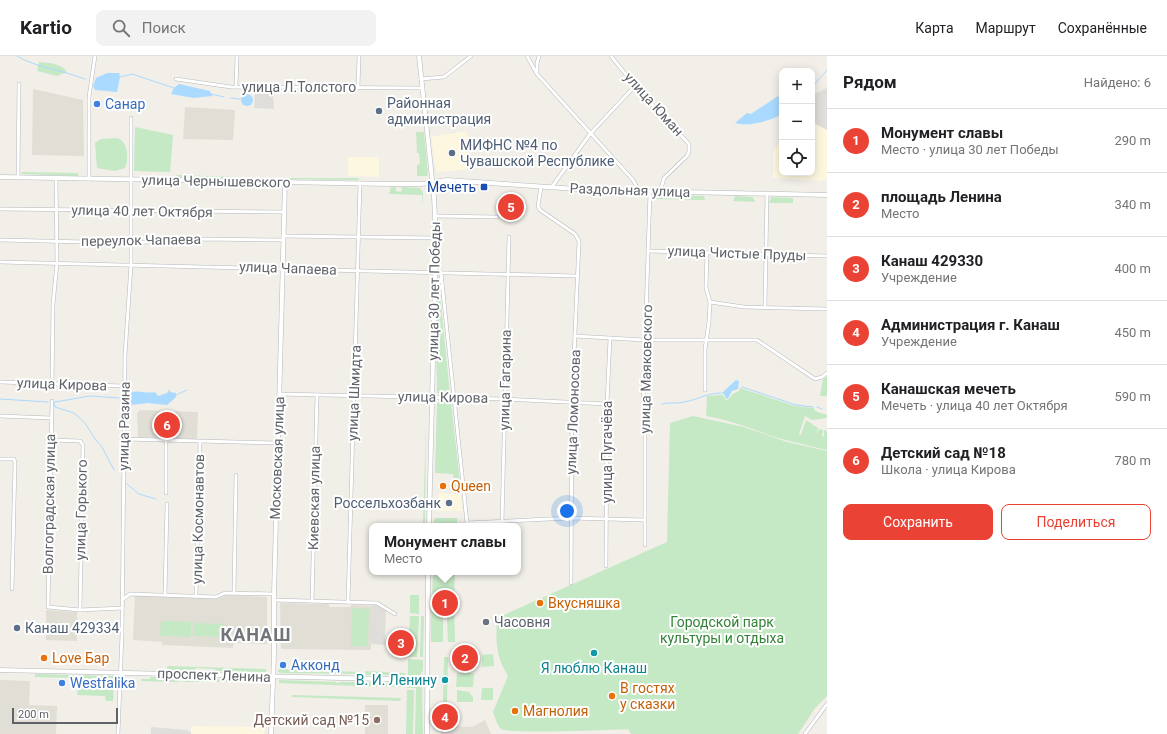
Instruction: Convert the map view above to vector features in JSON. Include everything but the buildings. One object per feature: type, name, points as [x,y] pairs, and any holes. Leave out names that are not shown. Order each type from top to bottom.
[{"type":"street","points":[[89,179],[89,97],[95,56]]},
{"type":"street","points":[[236,87],[237,56]]},
{"type":"street","points":[[358,87],[359,56]]},
{"type":"street","name":"улица 30 лет Победы","points":[[419,56],[436,216],[436,273],[429,523]]},
{"type":"street","points":[[421,79],[444,77],[471,56]]},
{"type":"street","points":[[527,56],[537,74],[633,180],[639,191]]},
{"type":"street","points":[[537,74],[537,63],[539,56]]},
{"type":"street","name":"улица Юман","points":[[611,56],[635,86],[689,144],[688,156],[664,178],[660,192]]},
{"type":"street","name":"улица Л.Толстого","points":[[176,80],[197,84],[276,89],[358,87],[422,88]]},
{"type":"street","points":[[18,178],[19,84]]},
{"type":"street","points":[[551,188],[590,134],[635,86]]},
{"type":"street","name":"улица Разина","points":[[118,734],[121,672],[124,386],[131,265],[131,118]]},
{"type":"street","name":"улица Чернышевского","points":[[0,177],[421,184],[432,181]]},
{"type":"street","points":[[52,384],[53,304],[57,263],[56,178]]},
{"type":"street","name":"Раздольная улица","points":[[432,181],[447,180],[551,188],[650,192],[827,195]]},
{"type":"street","name":"Московская улица","points":[[271,734],[274,676],[274,594],[285,182]]},
{"type":"street","name":"улица Шмидта","points":[[348,602],[360,183]]},
{"type":"street","name":"улица Ломоносова","points":[[542,187],[538,206],[540,210],[575,234],[579,242],[576,276],[572,403],[570,518],[571,584]]},
{"type":"street","name":"улица Маяковского","points":[[645,545],[644,340],[646,331],[650,192]]},
{"type":"street","points":[[764,307],[767,194]]},
{"type":"street","name":"улица 40 лет Октября","points":[[0,208],[56,210],[284,212]]},
{"type":"street","points":[[436,216],[497,217]]},
{"type":"street","name":"переулок Чапаева","points":[[0,240],[130,243],[205,239],[359,237],[436,238]]},
{"type":"street","name":"улица Гагарина","points":[[502,522],[509,237]]},
{"type":"street","name":"улица Чистые Пруды","points":[[648,251],[827,256]]},
{"type":"street","points":[[705,390],[706,340],[710,302],[706,288],[707,252]]},
{"type":"street","name":"улица Чапаева","points":[[0,262],[576,276]]},
{"type":"street","name":"улица 30 лет Победы","points":[[441,273],[467,523],[502,522]]},
{"type":"street","points":[[710,302],[744,307],[827,309]]},
{"type":"street","points":[[575,336],[644,340],[757,340],[815,379],[822,377],[827,373]]},
{"type":"street","name":"улица Пугачёва","points":[[606,566],[607,404],[610,338]]},
{"type":"street","name":"улица Кирова","points":[[0,382],[124,386]]},
{"type":"street","name":"улица Кирова","points":[[279,394],[505,399],[607,404]]},
{"type":"street","name":"Киевская улица","points":[[312,601],[317,395]]},
{"type":"street","name":"Волгоградская улица","points":[[52,401],[50,440],[48,607],[80,610]]},
{"type":"street","points":[[0,416],[51,418]]},
{"type":"street","points":[[124,439],[278,443]]},
{"type":"street","name":"улица Горького","points":[[50,440],[80,441],[83,445],[80,610]]},
{"type":"street","points":[[166,441],[166,493]]},
{"type":"street","name":"улица Космонавтов","points":[[196,596],[200,442]]},
{"type":"street","points":[[0,459],[14,459],[15,463],[12,589]]},
{"type":"street","points":[[234,593],[236,475]]},
{"type":"street","points":[[164,594],[166,504]]},
{"type":"street","points":[[502,522],[570,518],[644,520]]},
{"type":"street","points":[[427,734],[428,575]]},
{"type":"street","points":[[122,600],[130,594],[216,597],[225,593],[274,594]]},
{"type":"street","points":[[274,600],[377,603],[395,614]]},
{"type":"street","points":[[80,610],[122,608]]},
{"type":"street","name":"проспект Ленина","points":[[0,670],[428,680]]},
{"type":"street","points":[[805,734],[827,704]]},
{"type":"shaded area","points":[[827,86],[827,130],[815,124],[815,94],[825,89]]},
{"type":"shaded area","points":[[33,89],[83,100],[84,156],[32,155]]},
{"type":"shaded area","points":[[255,92],[273,92],[274,109],[254,108]]},
{"type":"shaded area","points":[[185,107],[235,110],[233,140],[183,139]]},
{"type":"shaded area","points":[[815,124],[827,130],[827,179],[821,181],[773,178],[773,151],[779,144],[779,176],[815,176]]},
{"type":"shaded area","name":"МИФНС №4 по Чувашской Республике","points":[[467,131],[472,169],[436,172],[431,137]]},
{"type":"shaded area","points":[[348,157],[379,157],[379,177],[348,176]]},
{"type":"shaded area","points":[[140,410],[198,412],[197,439],[138,437],[137,413]]},
{"type":"shaded area","points":[[439,493],[461,494],[462,511],[438,511]]},
{"type":"shaded area","points":[[135,595],[217,599],[227,595],[267,597],[267,644],[234,643],[233,648],[162,645],[162,642],[133,640]]},
{"type":"shaded area","points":[[280,603],[329,604],[329,607],[350,607],[351,605],[371,606],[371,650],[281,649]]},
{"type":"shaded area","points":[[371,605],[386,605],[385,645],[370,644]]},
{"type":"shaded area","points":[[46,610],[77,612],[77,641],[46,640]]},
{"type":"shaded area","points":[[0,680],[30,681],[29,705],[57,706],[56,734],[0,734]]},
{"type":"shaded area","name":"Детский сад №15","points":[[365,705],[388,705],[388,734],[365,734]]},
{"type":"shaded area","points":[[485,720],[491,734],[441,734],[441,725],[472,727]]},
{"type":"shaded area","points":[[191,726],[265,727],[264,734],[191,734]]},
{"type":"shaded area","points":[[151,727],[186,730],[191,732],[191,734],[151,734]]},
{"type":"green space","points":[[39,62],[58,65],[67,72],[57,76],[37,71]]},
{"type":"green space","points":[[135,127],[173,135],[170,172],[134,171]]},
{"type":"green space","points":[[416,132],[424,132],[427,176],[417,176],[417,165],[420,164],[419,153],[417,153]]},
{"type":"green space","points":[[117,138],[121,140],[127,151],[125,168],[115,171],[97,168],[95,143],[101,139]]},
{"type":"green space","points":[[21,172],[78,173],[78,176],[22,174]]},
{"type":"green space","points":[[176,175],[238,177],[238,179],[176,177]]},
{"type":"green space","points":[[359,178],[359,180],[283,179]]},
{"type":"green space","points":[[391,187],[396,187],[396,191],[401,192],[402,187],[420,188],[423,193],[423,205],[422,195],[389,194]]},
{"type":"green space","points":[[658,195],[704,196],[705,200],[656,199]]},
{"type":"green space","points":[[735,196],[753,197],[755,202],[733,201]]},
{"type":"green space","points":[[771,197],[793,198],[793,203],[769,203]]},
{"type":"green space","points":[[438,276],[450,394],[437,393],[436,316]]},
{"type":"green space","points":[[827,376],[827,396],[820,396],[823,379]]},
{"type":"green space","points":[[740,388],[795,406],[814,408],[815,411],[827,415],[827,418],[812,420],[805,416],[799,434],[801,435],[806,420],[818,428],[816,435],[819,429],[823,430],[822,436],[824,437],[824,430],[827,431],[827,450],[781,439],[722,419],[706,416],[707,396],[723,395],[726,401],[733,394],[739,391]]},
{"type":"green space","points":[[440,400],[448,400],[451,402],[461,491],[454,491],[453,474],[435,473],[437,403]]},
{"type":"green space","name":"Городской парк культуры и отдыха","points":[[693,416],[744,427],[787,442],[827,451],[827,696],[815,708],[798,734],[631,734],[628,729],[522,731],[501,729],[493,712],[508,676],[497,648],[497,618],[667,542],[670,423]]},
{"type":"green space","points":[[426,424],[425,523],[423,523]]},
{"type":"green space","points":[[435,518],[457,518],[457,523],[434,523]]},
{"type":"green space","points":[[433,575],[455,575],[454,600],[432,600]]},
{"type":"green space","points":[[410,595],[419,595],[419,614],[410,613]]},
{"type":"green space","points":[[431,607],[440,607],[440,618],[443,618],[443,642],[431,642]]},
{"type":"green space","points":[[450,607],[454,607],[455,642],[448,642],[447,618],[450,618]]},
{"type":"green space","points":[[352,608],[369,609],[368,646],[351,646]]},
{"type":"green space","points":[[410,616],[419,616],[417,657],[408,657]]},
{"type":"green space","points":[[421,616],[424,616],[423,657],[420,657]]},
{"type":"green space","points":[[161,621],[191,622],[191,637],[160,636]]},
{"type":"green space","points":[[194,623],[224,624],[224,637],[193,636]]},
{"type":"green space","points":[[493,654],[494,666],[482,667],[482,655]]},
{"type":"green space","points":[[444,657],[448,657],[447,703],[443,702]]},
{"type":"green space","points":[[457,657],[474,657],[474,664],[469,669],[457,671]]},
{"type":"green space","points":[[408,659],[423,660],[423,670],[420,675],[408,676]]},
{"type":"green space","points":[[167,666],[266,669],[266,672],[215,671],[215,669],[196,668],[195,670],[168,670]]},
{"type":"green space","points":[[279,669],[360,672],[360,674],[282,673],[278,672]]},
{"type":"green space","points":[[365,671],[405,673],[405,675],[366,675]]},
{"type":"green space","points":[[457,673],[474,673],[473,687],[456,687]]},
{"type":"green space","points":[[35,674],[75,675],[75,678],[35,677]]},
{"type":"green space","points":[[79,675],[113,676],[113,679],[79,679]]},
{"type":"green space","points":[[150,677],[179,678],[179,682],[141,681],[141,679],[150,679]]},
{"type":"green space","points":[[183,678],[185,680],[196,680],[196,678],[266,682],[183,682]]},
{"type":"green space","points":[[279,680],[336,683],[358,682],[358,686],[279,683]]},
{"type":"green space","points":[[79,682],[114,682],[113,701],[106,701],[105,696],[77,695]]},
{"type":"green space","points":[[363,682],[403,683],[403,687],[363,686]]},
{"type":"green space","points":[[407,683],[418,683],[422,687],[423,734],[415,734],[416,688],[407,688]]},
{"type":"green space","points":[[482,688],[493,688],[493,700],[481,700]]},
{"type":"green space","points":[[407,690],[414,690],[413,734],[406,734]]},
{"type":"green space","points":[[457,690],[469,692],[473,697],[473,702],[457,702]]},
{"type":"green space","points":[[292,695],[401,698],[400,701],[292,697]]},
{"type":"water","points":[[107,73],[119,73],[120,77],[117,92],[95,90],[93,86],[96,78]]},
{"type":"water","points":[[179,84],[210,91],[212,96],[194,98],[171,94],[174,88]]},
{"type":"water","points":[[245,94],[249,94],[253,100],[249,106],[245,106],[241,102],[241,98]]},
{"type":"water","points":[[778,96],[779,97],[779,116],[759,123],[735,123],[747,113],[751,114]]},
{"type":"water","points":[[736,380],[739,381],[738,389],[732,391],[726,399],[723,392]]},
{"type":"water","points":[[170,389],[170,392],[176,393],[176,397],[167,405],[148,403],[131,405],[130,395],[132,392],[155,392],[158,396],[167,393]]},
{"type":"waterway","points":[[17,56],[41,66],[85,79]]},
{"type":"waterway","points":[[815,84],[827,70]]},
{"type":"waterway","points":[[120,77],[132,74],[174,88]]},
{"type":"waterway","points":[[211,94],[224,97]]},
{"type":"waterway","points":[[231,98],[240,99]]},
{"type":"waterway","points":[[742,387],[796,405],[813,407]]},
{"type":"waterway","points":[[176,395],[187,390]]},
{"type":"waterway","points":[[662,404],[681,403],[707,395],[724,393]]},
{"type":"waterway","points":[[55,402],[90,396],[119,398]]},
{"type":"waterway","points":[[0,399],[48,402]]},
{"type":"waterway","points":[[54,402],[55,407],[74,413],[85,423],[102,447],[114,470]]},
{"type":"waterway","points":[[817,407],[822,409]]},
{"type":"waterway","points":[[127,484],[139,494],[156,499]]},
{"type":"place","name":"Санар","points":[[97,104]]},
{"type":"place","name":"Районная администрация","points":[[379,111]]},
{"type":"place","name":"МИФНС №4 по Чувашской Республике","points":[[452,153]]},
{"type":"place","name":"Мечеть","points":[[484,187]]},
{"type":"place","name":"Канашская мечеть","points":[[511,207]]},
{"type":"place","name":"Детский сад №18","points":[[167,425]]},
{"type":"place","name":"Queen","points":[[443,486]]},
{"type":"place","name":"Россельхозбанк","points":[[449,503]]},
{"type":"place","name":"Монумент славы","points":[[445,603]]},
{"type":"place","name":"Вкусняшка","points":[[540,603]]},
{"type":"place","name":"Часовня","points":[[486,622]]},
{"type":"place","name":"Канаш 429334","points":[[17,628]]},
{"type":"place","name":"Канаш 429330","points":[[401,643]]},
{"type":"place","name":"Я люблю Канаш","points":[[594,653]]},
{"type":"place","name":"Love Бар","points":[[44,658]]},
{"type":"place","name":"площадь Ленина","points":[[465,658]]},
{"type":"place","name":"Акконд","points":[[283,665]]},
{"type":"place","name":"В. И. Ленину","points":[[445,680]]},
{"type":"place","name":"Westfalika","points":[[62,683]]},
{"type":"place","name":"В гостях у сказки","points":[[612,696]]},
{"type":"place","name":"Магнолия","points":[[515,711]]},
{"type":"place","name":"Администрация г. Канаш","points":[[445,717]]},
{"type":"place","name":"Детский сад №15","points":[[377,720]]},
{"type":"district","name":"КАНАШ","points":[[256,635]]}]
